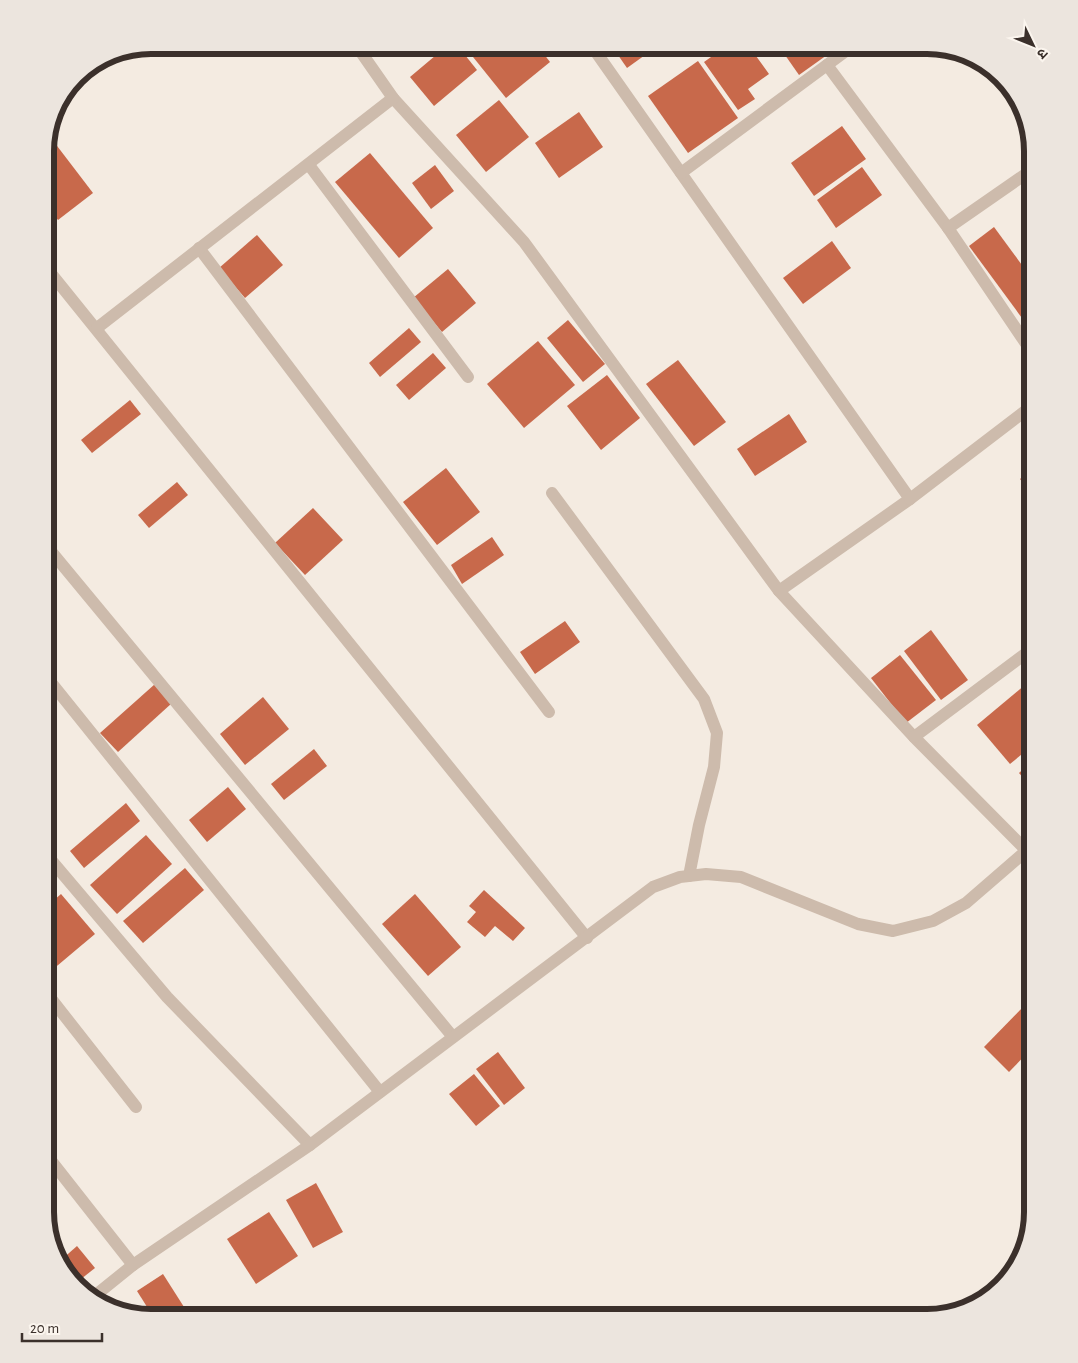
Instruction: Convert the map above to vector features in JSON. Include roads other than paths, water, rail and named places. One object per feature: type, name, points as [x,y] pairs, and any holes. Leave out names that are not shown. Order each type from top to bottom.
[{"type":"street","points":[[362,54],[393,98],[524,242],[779,591],[914,737],[1024,843]]},
{"type":"street","points":[[597,54],[910,499]]},
{"type":"street","points":[[681,173],[842,54]]},
{"type":"street","points":[[827,65],[948,228],[1024,341]]},
{"type":"street","points":[[97,328],[393,98]]},
{"type":"street","points":[[308,165],[468,377]]},
{"type":"street","points":[[948,228],[1024,175]]},
{"type":"street","points":[[199,248],[549,712]]},
{"type":"street","points":[[54,277],[587,938]]},
{"type":"street","points":[[779,591],[910,499],[1024,411]]},
{"type":"street","points":[[552,493],[704,699],[717,733],[714,767],[699,825],[689,876]]},
{"type":"street","points":[[54,555],[453,1037]]},
{"type":"street","points":[[914,737],[1024,655]]},
{"type":"street","points":[[54,686],[380,1092]]},
{"type":"street","points":[[98,1293],[133,1265],[310,1145],[654,887],[689,876],[706,874],[741,877],[858,924],[893,931],[933,921],[966,903],[1024,852]]},
{"type":"street","points":[[54,864],[167,997],[310,1145]]},
{"type":"street","points":[[54,1002],[136,1107]]},
{"type":"street","points":[[54,1164],[133,1265]]}]
